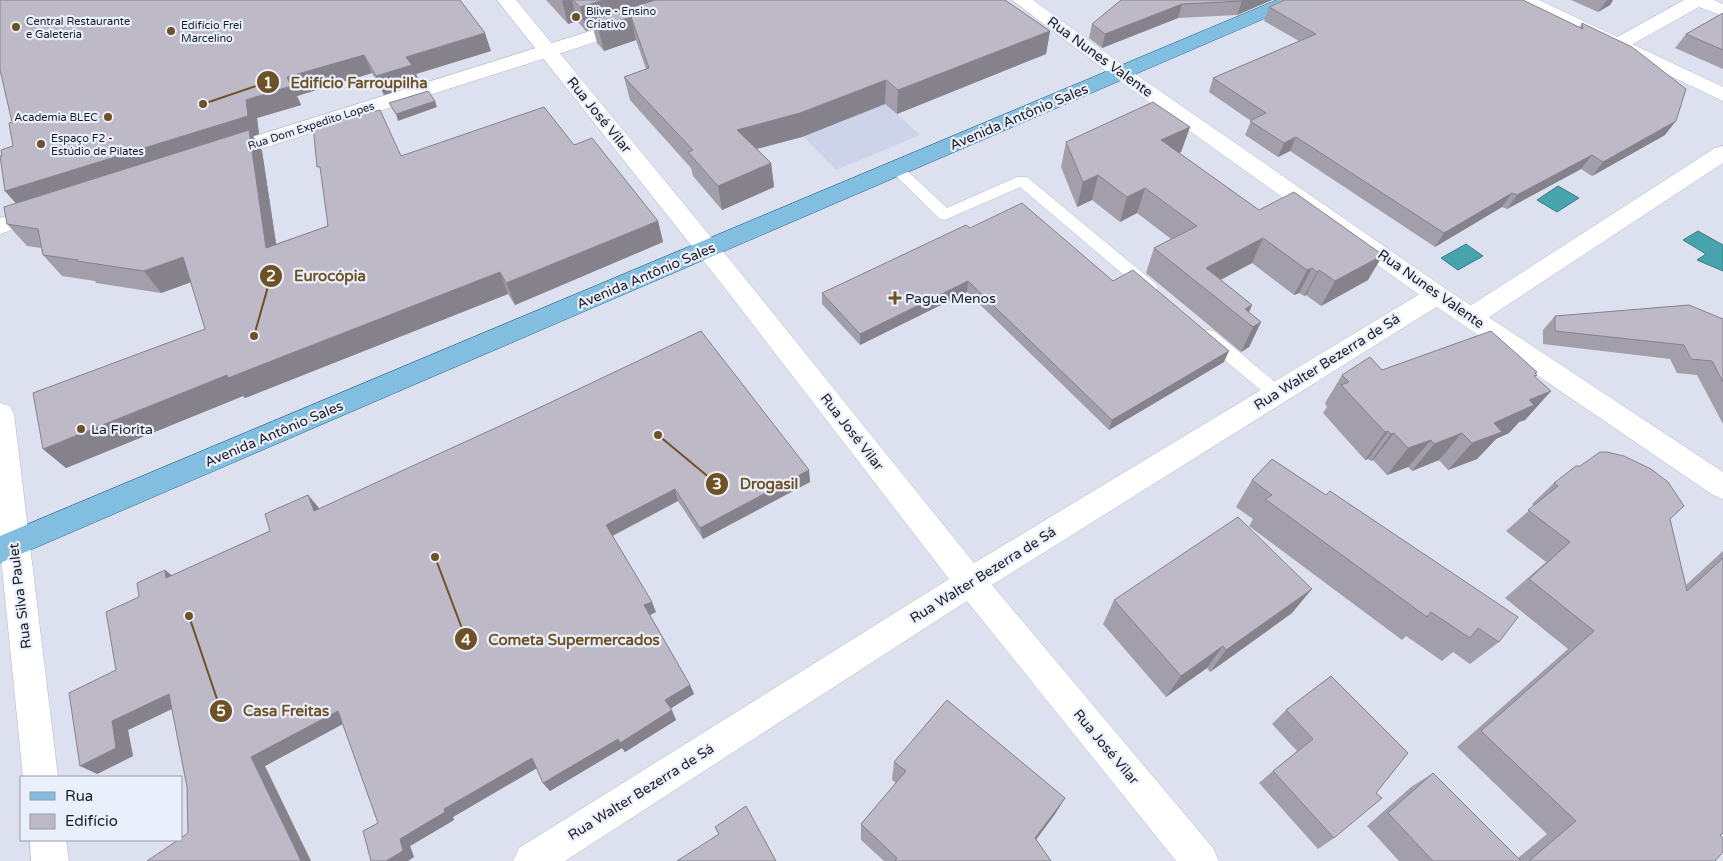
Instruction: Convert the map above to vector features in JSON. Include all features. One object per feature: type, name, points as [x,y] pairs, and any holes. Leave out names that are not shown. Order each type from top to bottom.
[{"type":"main road","name":"Avenida Antônio Sales","points":[[7,547],[1292,0]]},
{"type":"street","name":"Rua José Vilar","points":[[506,0],[708,250],[970,582],[1200,861]]},
{"type":"street","name":"Rua Nunes Valente","points":[[1021,0],[1121,73],[1437,295],[1723,487]]},
{"type":"street","points":[[1526,0],[1723,95]]},
{"type":"street","points":[[1617,45],[1698,0],[1723,11]]},
{"type":"street","name":"Rua Dom Expedito Lopes","points":[[206,160],[651,18]]},
{"type":"street","points":[[1470,317],[1723,153]]},
{"type":"street","points":[[0,226],[56,208]]},
{"type":"street","name":"Rua Walter Bezerra de Sá","points":[[532,861],[970,582],[1437,295]]},
{"type":"street","name":"Rua Silva Paulet","points":[[0,414],[7,547],[41,776]]},
{"type":"street","points":[[48,841],[50,861]]},
{"type":"lane","points":[[897,169],[946,215],[1022,180],[1158,295]]},
{"type":"lane","points":[[1196,326],[1276,393]]},
{"type":"shaded area","points":[[842,63],[920,135],[836,170],[761,94]]},
{"type":"water","points":[[1558,186],[1579,198],[1557,212],[1537,200]]},
{"type":"water","points":[[1698,231],[1723,245],[1723,271],[1697,260],[1706,254],[1683,240]]},
{"type":"water","points":[[1466,244],[1483,256],[1458,270],[1441,258]]},
{"type":"building","points":[[0,0],[460,0],[485,33],[406,57],[412,65],[376,76],[364,55],[287,77],[291,86],[246,100],[248,116],[5,191],[0,156],[2,156],[1,150],[13,146],[9,123],[12,122],[0,70]]},
{"type":"building","points":[[573,0],[604,0],[580,7]]},
{"type":"building","points":[[655,0],[1005,0],[1050,31],[898,90],[886,80],[800,113],[737,130],[771,163],[718,186],[688,152],[693,150],[624,77],[649,68],[631,17],[598,28],[591,20]]},
{"type":"building","points":[[1121,0],[1244,0],[1182,4],[1105,34],[1092,24]]},
{"type":"building","points":[[1285,0],[1523,0],[1583,29],[1582,23],[1632,47],[1686,89],[1676,121],[1603,162],[1592,155],[1517,195],[1512,193],[1444,233],[1296,137],[1284,143],[1250,121],[1266,113],[1213,78],[1316,34],[1269,7]]},
{"type":"building","points":[[1723,13],[1723,50],[1686,34]]},
{"type":"building","points":[[428,91],[435,101],[396,114],[389,103]]},
{"type":"building","points":[[1153,102],[1190,127],[1161,140],[1259,210],[1294,192],[1383,255],[1335,281],[1319,270],[1317,272],[1312,268],[1307,270],[1263,238],[1206,268],[1252,305],[1245,309],[1261,322],[1253,327],[1154,248],[1197,226],[1145,188],[1127,197],[1098,175],[1083,182],[1066,142]]},
{"type":"building","points":[[544,107],[574,145],[592,138],[658,221],[506,283],[500,272],[228,378],[227,375],[43,449],[33,393],[205,329],[183,257],[144,271],[43,255],[38,229],[7,224],[4,207],[249,130],[266,248],[328,226],[320,167],[317,167],[313,125],[380,110],[401,156]]},
{"type":"building","points":[[1022,203],[1113,281],[1133,270],[1229,351],[1112,420],[968,281],[860,334],[822,293],[966,225],[970,228]]},
{"type":"building","points":[[1689,305],[1723,319],[1723,382],[1712,361],[1691,359],[1684,345],[1555,331],[1555,316]]},
{"type":"building","points":[[701,331],[809,470],[700,528],[675,489],[606,525],[652,602],[644,605],[690,685],[665,700],[672,710],[620,743],[618,739],[543,783],[532,758],[444,809],[445,812],[400,839],[403,851],[386,861],[371,861],[363,831],[378,823],[338,711],[251,757],[301,861],[147,861],[177,841],[182,841],[182,837],[188,833],[187,787],[169,694],[112,721],[116,748],[80,766],[69,693],[116,670],[106,612],[139,597],[137,583],[165,570],[166,578],[270,531],[265,514],[308,495],[314,511]]},
{"type":"building","points":[[1491,331],[1537,372],[1535,373],[1537,375],[1534,376],[1551,391],[1529,400],[1534,405],[1494,423],[1502,432],[1472,443],[1462,433],[1434,444],[1431,440],[1408,448],[1394,433],[1385,432],[1341,385],[1349,382],[1342,375],[1370,357],[1382,370]]},
{"type":"building","points":[[1600,452],[1624,456],[1651,469],[1668,482],[1684,506],[1670,519],[1687,591],[1723,558],[1723,833],[1720,835],[1723,838],[1723,852],[1715,861],[1529,861],[1576,821],[1481,731],[1594,631],[1529,579],[1570,542],[1528,510],[1558,486],[1554,483],[1576,466],[1580,466]]},
{"type":"building","points":[[1272,459],[1326,495],[1330,491],[1518,617],[1499,642],[1478,628],[1470,638],[1431,612],[1427,617],[1265,499],[1272,495],[1252,480]]},
{"type":"building","points":[[1238,517],[1312,589],[1226,650],[1223,646],[1181,676],[1114,600]]},
{"type":"building","points":[[1331,676],[1408,753],[1376,793],[1382,798],[1334,838],[1273,771],[1313,739],[1286,710]]},
{"type":"building","points":[[947,700],[1065,798],[1035,838],[1051,861],[895,861],[897,858],[861,824],[906,771],[894,762]]},
{"type":"building","points":[[1433,773],[1521,861],[1433,861],[1388,813]]},
{"type":"building","points":[[746,806],[776,861],[677,861],[719,834],[715,827]]},
{"type":"place","name":"Blive - Ensino Criativo","points":[[576,17]]},
{"type":"place","name":"Central Restaurante e Galeteria","points":[[16,27]]},
{"type":"place","name":"Edifício Frei Marcelino","points":[[171,31]]},
{"type":"place","name":"Edifício Farroupilha","points":[[203,104]]},
{"type":"place","name":"Academia BLEC","points":[[108,117]]},
{"type":"place","name":"Espaço F2 - Estúdio de Pilates","points":[[41,144]]},
{"type":"place","name":"Pague Menos","points":[[895,298]]},
{"type":"place","name":"Eurocópia","points":[[254,336]]},
{"type":"place","name":"La Fiorita","points":[[81,429]]},
{"type":"place","name":"Drogasil","points":[[658,435]]},
{"type":"place","name":"Cometa Supermercados","points":[[435,557]]},
{"type":"place","name":"Casa Freitas","points":[[189,616]]}]
